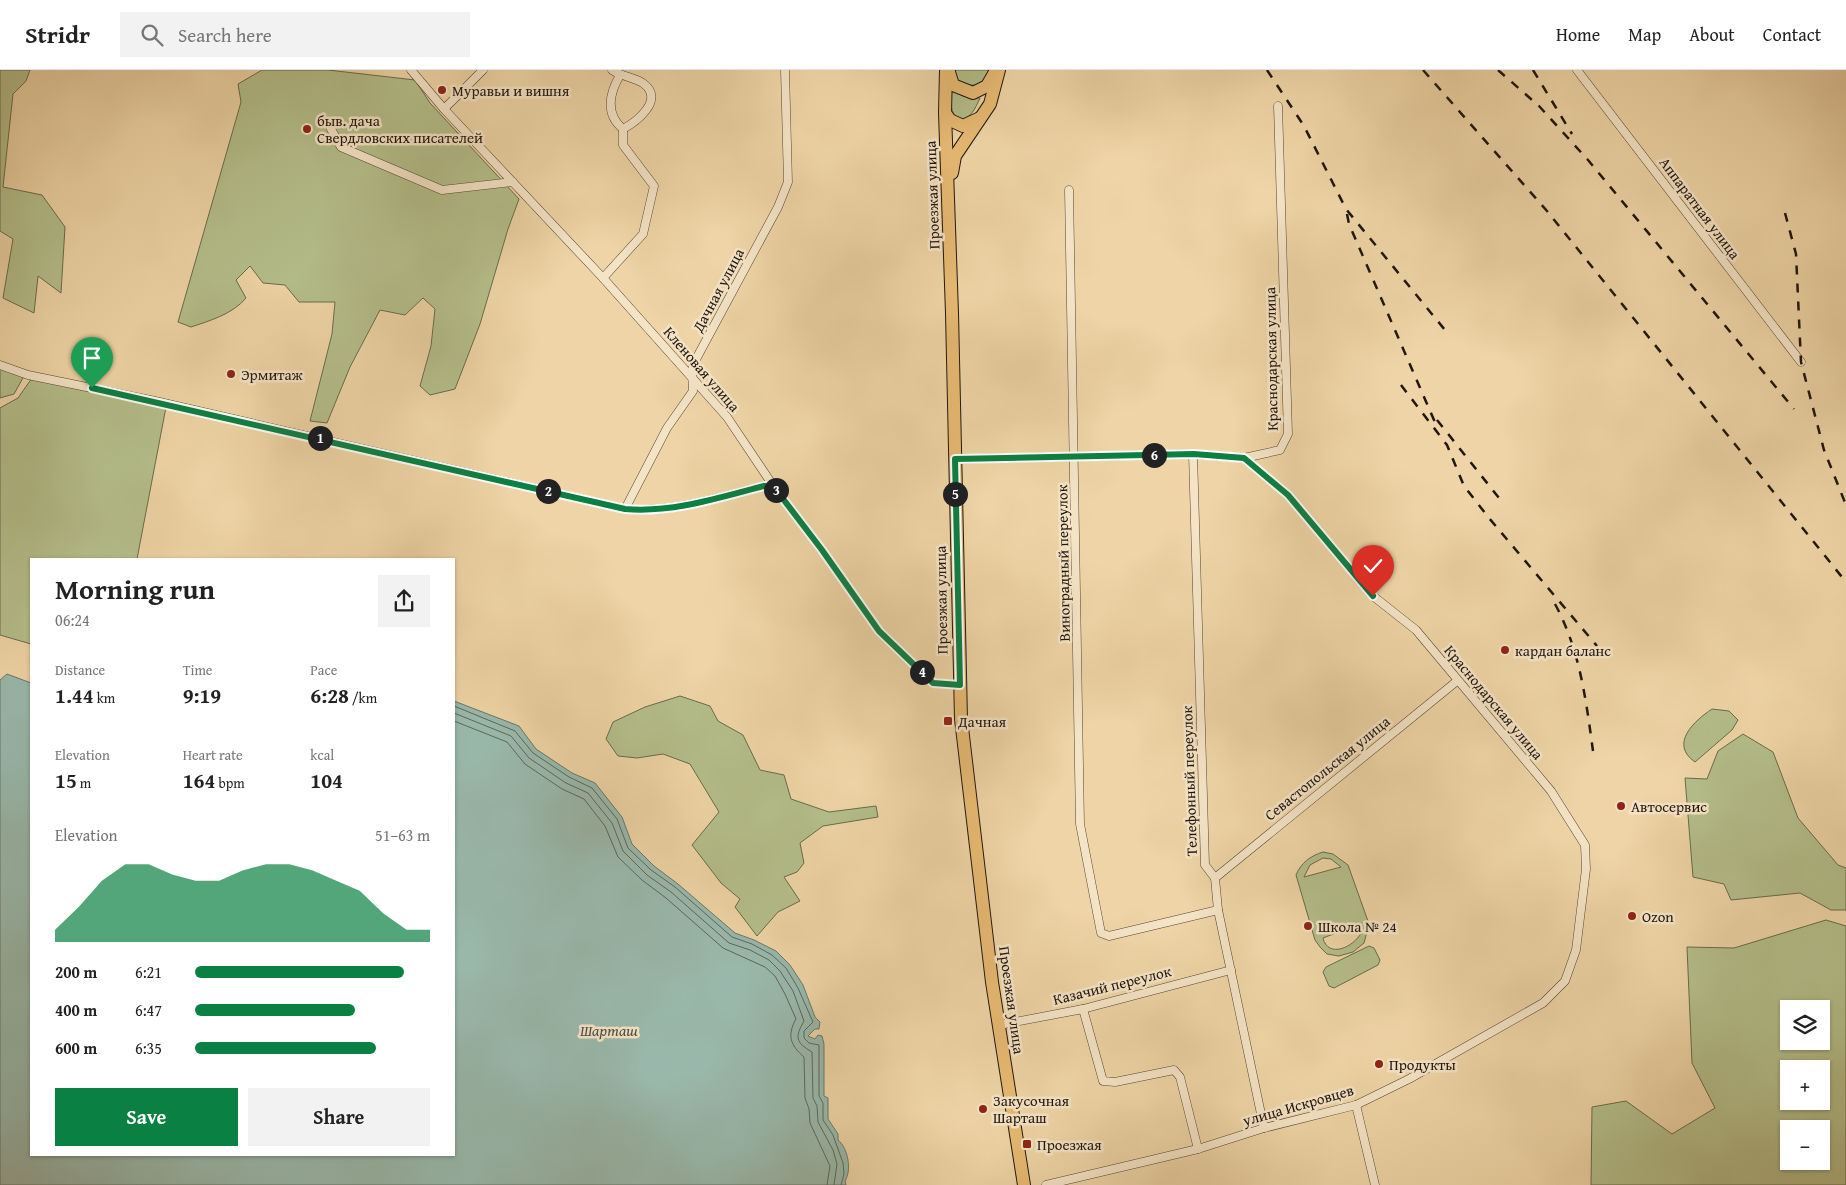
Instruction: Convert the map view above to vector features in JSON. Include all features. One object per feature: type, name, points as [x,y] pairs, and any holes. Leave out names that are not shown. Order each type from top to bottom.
[{"type":"main road","points":[[938,70],[945,107],[950,120],[963,126],[973,123],[983,116]]},
{"type":"main road","points":[[947,70],[953,85],[973,93],[987,86],[997,70]]},
{"type":"main road","name":"Проезжая улица","points":[[947,70],[945,107],[960,719],[999,1025],[1024,1185]]},
{"type":"main road","points":[[948,195],[955,156],[994,97],[997,70]]},
{"type":"street","name":"Кленовая улица","points":[[411,70],[444,109],[603,278],[727,417],[774,487],[822,550],[879,631],[933,683],[960,685]]},
{"type":"street","points":[[444,109],[483,70]]},
{"type":"street","points":[[612,70],[620,75],[643,83],[650,94],[650,104],[647,110],[632,124],[623,129]]},
{"type":"street","name":"Дачная улица","points":[[625,509],[668,428],[693,392],[692,370],[695,361],[778,207],[788,182],[785,70]]},
{"type":"street","name":"Аппаратная улица","points":[[1577,70],[1801,362]]},
{"type":"street","points":[[603,278],[643,234],[654,186],[623,145],[623,129],[616,123],[610,106],[613,87],[620,75]]},
{"type":"street","name":"Краснодарская улица","points":[[1244,458],[1280,450],[1288,434],[1278,106]]},
{"type":"street","points":[[331,129],[341,147],[442,190],[513,182]]},
{"type":"street","name":"Виноградный переулок","points":[[1069,190],[1080,824],[1101,933],[1109,936],[1218,910]]},
{"type":"street","points":[[0,365],[28,374],[174,405],[625,509],[644,511],[697,503],[764,486],[774,487]]},
{"type":"street","points":[[955,459],[1075,458],[1194,454],[1244,458]]},
{"type":"street","name":"Телефонный переулок","points":[[1194,454],[1205,865],[1215,878],[1218,910],[1264,1128]]},
{"type":"street","name":"Краснодарская улица","points":[[1244,458],[1288,495],[1373,596],[1416,630],[1551,791],[1585,845],[1586,869]]},
{"type":"street","name":"Севастопольская улица","points":[[1215,878],[1266,834],[1457,681]]},
{"type":"street","name":"улица Искровцев","points":[[1046,1185],[1198,1149],[1264,1128],[1356,1105],[1410,1079],[1542,1003],[1565,980],[1576,950],[1586,869]]},
{"type":"street","name":"Казачий переулок","points":[[999,1025],[1084,1009],[1231,970]]},
{"type":"street","points":[[1084,1009],[1104,1081],[1115,1082],[1174,1070],[1180,1077],[1198,1149]]},
{"type":"street","points":[[1356,1105],[1375,1185]]},
{"type":"green space","points":[[0,70],[30,70],[26,81],[13,94],[3,187],[42,195],[65,227],[61,293],[38,276],[34,313],[3,298],[13,239],[0,231]]},
{"type":"green space","points":[[262,70],[328,70],[415,80],[430,103],[519,199],[508,229],[480,324],[455,389],[430,395],[420,386],[431,346],[435,309],[423,298],[405,315],[380,310],[350,367],[327,423],[310,421],[332,334],[335,302],[299,302],[285,285],[263,283],[250,266],[236,280],[246,298],[241,304],[220,316],[191,327],[178,322],[241,102],[238,84]]},
{"type":"green space","points":[[953,70],[989,70],[982,84],[968,85],[957,79]]},
{"type":"green space","points":[[952,90],[963,96],[980,98],[973,112],[964,119],[960,120],[952,111]]},
{"type":"green space","points":[[0,368],[24,376],[14,394],[0,398]]},
{"type":"green space","points":[[32,378],[166,407],[137,558],[30,558],[30,644],[0,635],[0,408],[18,398]]},
{"type":"green space","points":[[680,696],[710,706],[718,721],[743,735],[760,770],[784,775],[791,799],[829,812],[876,806],[878,817],[823,826],[800,843],[804,863],[797,872],[784,877],[800,901],[778,912],[757,936],[735,907],[740,899],[721,883],[692,845],[719,812],[690,764],[663,754],[637,758],[618,756],[606,739],[613,722],[645,707]]},
{"type":"green space","points":[[1712,709],[1729,711],[1738,720],[1732,730],[1695,762],[1684,748],[1684,740],[1692,726]]},
{"type":"green space","points":[[1743,734],[1773,752],[1798,818],[1838,865],[1846,868],[1846,910],[1831,910],[1800,893],[1731,900],[1724,884],[1693,877],[1685,778],[1707,779],[1718,751]]},
{"type":"green space","points":[[1323,852],[1333,854],[1348,865],[1369,924],[1364,943],[1353,952],[1339,956],[1327,954],[1315,940],[1296,875],[1303,864]],"holes":[[[1323,858],[1331,859],[1341,867],[1304,877],[1310,865]],[[1360,924],[1361,933],[1358,938],[1341,949],[1330,948],[1323,938]]]},
{"type":"green space","points":[[1826,920],[1846,926],[1846,1185],[1591,1185],[1592,1107],[1626,1101],[1672,1134],[1715,1108],[1692,1063],[1687,947],[1734,948]]},
{"type":"green space","points":[[1369,946],[1374,948],[1380,960],[1378,965],[1334,988],[1329,986],[1323,972],[1326,967]]},
{"type":"water","name":"Шарташ","points":[[7,674],[30,683],[30,1156],[455,1156],[455,701],[519,726],[536,749],[572,773],[595,783],[622,817],[632,844],[654,866],[735,933],[776,951],[790,965],[803,985],[815,1017],[820,1022],[819,1029],[815,1029],[808,1036],[815,1039],[818,1035],[822,1036],[824,1044],[824,1096],[828,1098],[828,1119],[838,1134],[838,1140],[844,1148],[848,1159],[846,1185],[0,1185],[0,680]]},
{"type":"railway","points":[[1267,70],[1304,126],[1346,209],[1445,330]]},
{"type":"railway","points":[[1423,70],[1547,211],[1846,582]]},
{"type":"railway","points":[[1498,70],[1539,106],[1588,160],[1794,409]]},
{"type":"railway","points":[[1533,70],[1572,134]]},
{"type":"railway","points":[[1785,213],[1796,254],[1801,362],[1824,450],[1846,505]]},
{"type":"railway","points":[[1347,214],[1349,224],[1437,427]]},
{"type":"railway","points":[[1401,385],[1447,445],[1464,486],[1597,646]]},
{"type":"railway","points":[[1437,420],[1503,503]]},
{"type":"railway","points":[[1555,604],[1564,621],[1581,676],[1593,751]]},
{"type":"place","name":"Муравьи и вишня","points":[[442,90]]},
{"type":"place","name":"быв. дача Свердловских писателей","points":[[307,129]]},
{"type":"place","name":"Эрмитаж","points":[[231,374]]},
{"type":"place","name":"кардан баланс","points":[[1505,650]]},
{"type":"place","name":"Дачная","points":[[948,721]]},
{"type":"place","name":"Автосервис","points":[[1621,806]]},
{"type":"place","name":"Ozon","points":[[1632,916]]},
{"type":"place","name":"Школа № 24","points":[[1308,926]]},
{"type":"place","name":"Продукты","points":[[1379,1064]]},
{"type":"place","name":"Закусочная Шарташ","points":[[983,1109]]},
{"type":"place","name":"Проезжая","points":[[1027,1144]]},
{"type":"route","points":[[92,388],[390,454],[625,509],[644,511],[697,503],[764,486],[774,487],[822,550],[879,631],[933,683],[945,685],[960,685],[955,459],[1075,458],[1194,454],[1244,458],[1288,495],[1373,596]]}]
